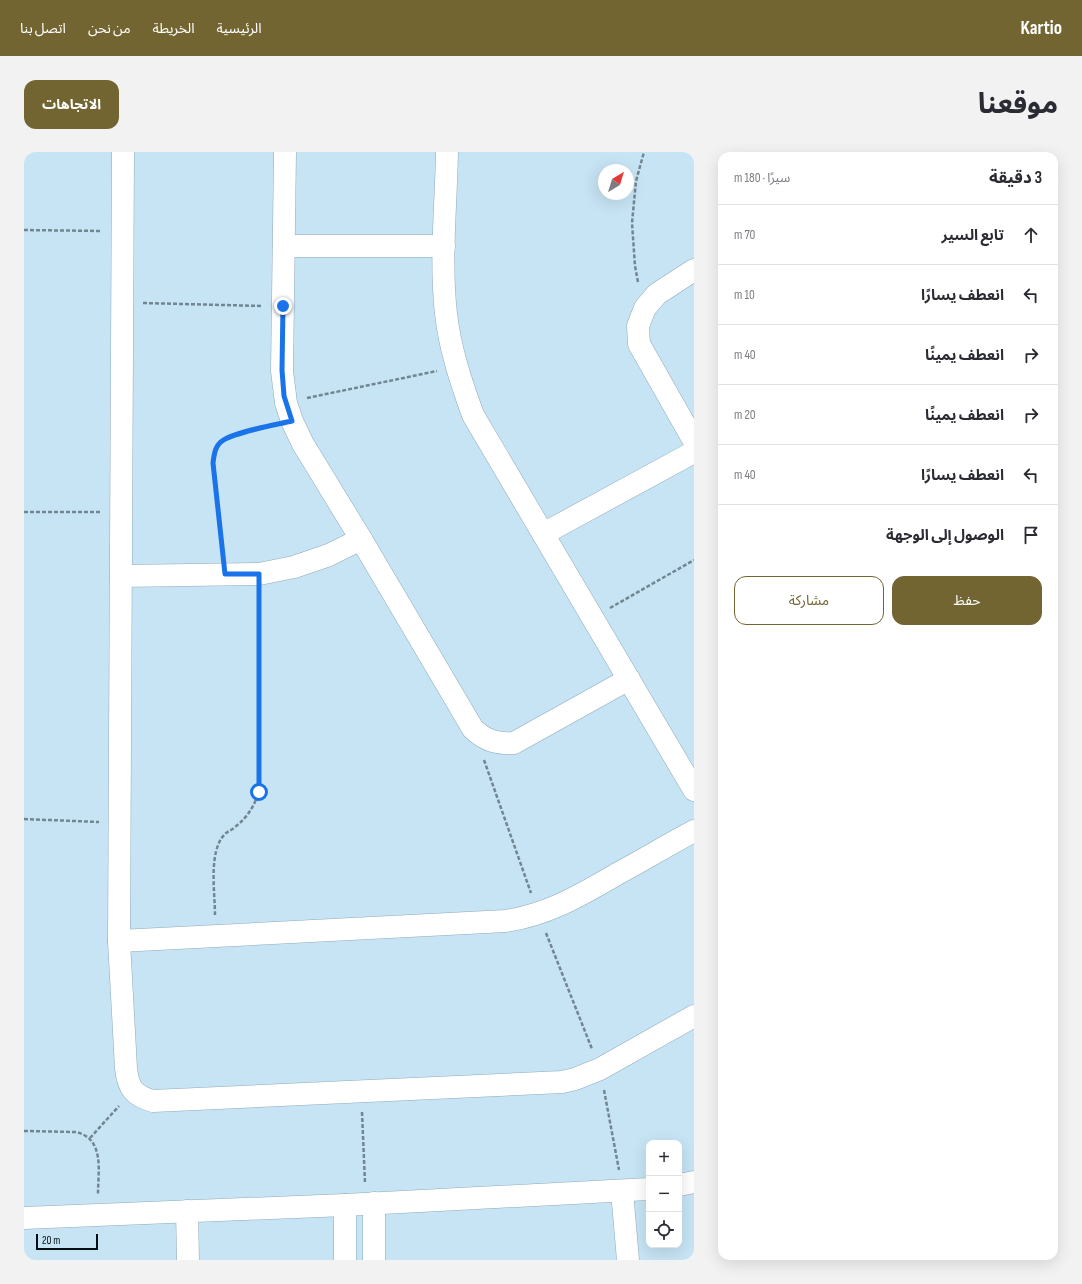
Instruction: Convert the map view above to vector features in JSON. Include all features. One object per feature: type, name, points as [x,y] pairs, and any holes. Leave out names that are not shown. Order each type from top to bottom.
[{"type":"street","points":[[123,152],[119,941],[127,1080],[133,1091],[142,1098],[153,1101],[562,1082],[575,1079],[600,1069],[694,1016]]},
{"type":"street","points":[[285,152],[282,370],[289,412],[303,444],[473,729],[481,737],[492,742],[502,744],[514,743],[629,680]]},
{"type":"street","points":[[447,152],[444,246],[446,315],[452,349],[461,382],[473,415],[694,790]]},
{"type":"street","points":[[284,246],[444,246]]},
{"type":"street","points":[[694,270],[657,294],[645,308],[638,326],[639,344],[694,441]]},
{"type":"street","points":[[543,534],[694,452]]},
{"type":"street","points":[[121,576],[259,574],[294,567],[329,556],[360,539]]},
{"type":"street","points":[[119,941],[506,921],[539,914],[563,904],[694,831]]},
{"type":"street","points":[[682,1184],[694,1182]]},
{"type":"street","points":[[24,1218],[362,1204],[646,1189]]},
{"type":"street","points":[[622,1191],[628,1260]]},
{"type":"street","points":[[345,1260],[362,1204]]},
{"type":"street","points":[[362,1204],[374,1260]]},
{"type":"street","points":[[187,1211],[188,1260]]},
{"type":"path","points":[[644,152],[636,181],[632,223],[635,266],[645,308]]},
{"type":"path","points":[[24,230],[122,231]]},
{"type":"path","points":[[122,303],[283,306]]},
{"type":"path","points":[[225,574],[213,463],[214,451],[221,441],[289,412],[457,367]]},
{"type":"path","points":[[24,512],[121,512]]},
{"type":"path","points":[[593,618],[694,560]]},
{"type":"path","points":[[215,936],[215,854],[219,843],[226,834],[246,818],[254,806],[259,792],[259,574]]},
{"type":"path","points":[[473,729],[539,914],[600,1069],[622,1191]]},
{"type":"path","points":[[24,819],[120,822]]},
{"type":"path","points":[[90,1138],[133,1091]]},
{"type":"path","points":[[362,1092],[362,1204]]},
{"type":"path","points":[[24,1132],[76,1132],[90,1138],[95,1145],[98,1154],[98,1215]]},
{"type":"route","points":[[259,792],[259,574],[225,574],[213,463],[214,451],[221,441],[232,436],[292,421],[284,396],[282,370],[283,306]]}]
